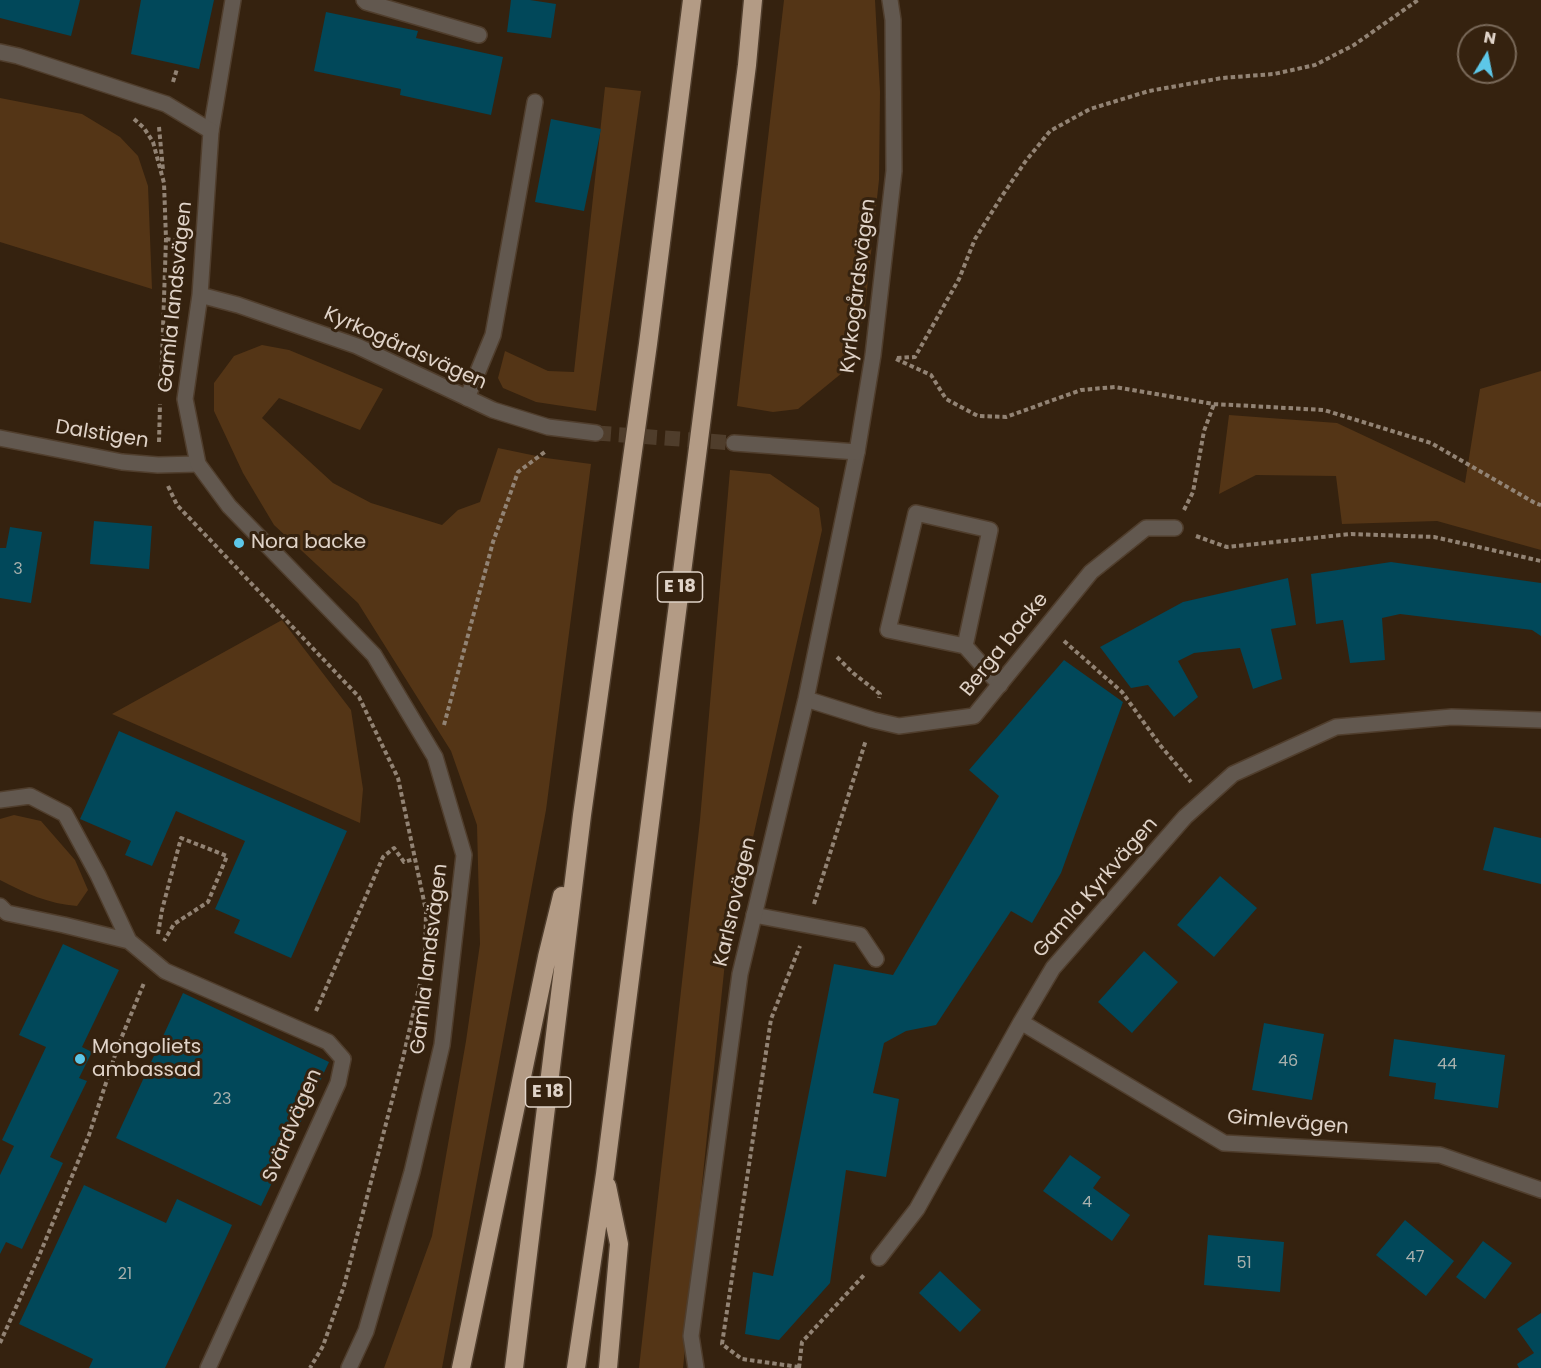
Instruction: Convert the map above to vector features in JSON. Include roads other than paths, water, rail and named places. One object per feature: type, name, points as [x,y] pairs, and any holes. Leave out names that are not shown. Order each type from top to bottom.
[{"type":"highway","name":"E 18","points":[[514,1368],[582,815],[648,344],[692,0]]},
{"type":"highway","name":"E 18","points":[[576,1368],[605,1174],[747,65],[753,0]]},
{"type":"highway","points":[[461,1368],[547,957],[582,815]]},
{"type":"highway","points":[[605,1174],[619,1244],[608,1368]]},
{"type":"street","name":"Gamla landsvägen","points":[[233,0],[211,131],[200,295],[184,399],[198,464],[229,506],[374,656],[435,757],[464,855],[442,1045],[412,1172],[366,1332],[349,1368]]},
{"type":"street","points":[[364,0],[479,35]]},
{"type":"street","name":"Kyrkogårdsvägen","points":[[857,452],[873,355],[894,171],[893,20],[890,0]]},
{"type":"street","points":[[0,52],[166,104],[211,131]]},
{"type":"street","points":[[467,398],[493,335],[535,102]]},
{"type":"street","name":"Kyrkogårdsvägen","points":[[200,295],[238,305],[357,346],[504,414],[548,427],[596,433]]},
{"type":"street","name":"Dalstigen","points":[[0,438],[122,462],[158,465],[198,464]]},
{"type":"street","points":[[734,443],[857,452]]},
{"type":"street","name":"Karlsrovägen","points":[[696,1368],[691,1336],[740,974],[806,699],[857,452]]},
{"type":"street","points":[[965,646],[990,530],[915,513],[888,630],[965,646],[1000,685]]},
{"type":"street","name":"Berga backe","points":[[806,699],[899,726],[975,716],[1091,572],[1146,528],[1175,528]]},
{"type":"street","name":"Gamla Kyrkvägen","points":[[879,1258],[918,1209],[1053,968],[1185,817],[1233,774],[1336,728],[1452,717],[1541,720]]},
{"type":"street","name":"Svärdvägen","points":[[0,800],[30,796],[65,814],[98,875],[129,941],[165,971],[328,1042],[343,1059],[338,1083],[208,1368]]},
{"type":"street","name":"Svärdvägen","points":[[0,906],[7,913],[129,941]]},
{"type":"street","points":[[754,915],[860,935],[876,959]]},
{"type":"street","name":"Gimlevägen","points":[[1021,1022],[1224,1143],[1440,1155],[1541,1190]]},
{"type":"tunnel","points":[[596,433],[734,443]]},
{"type":"place","name":"Nora backe","points":[[239,543]]},
{"type":"place","name":"Mongoliets ambassad","points":[[80,1059]]}]
